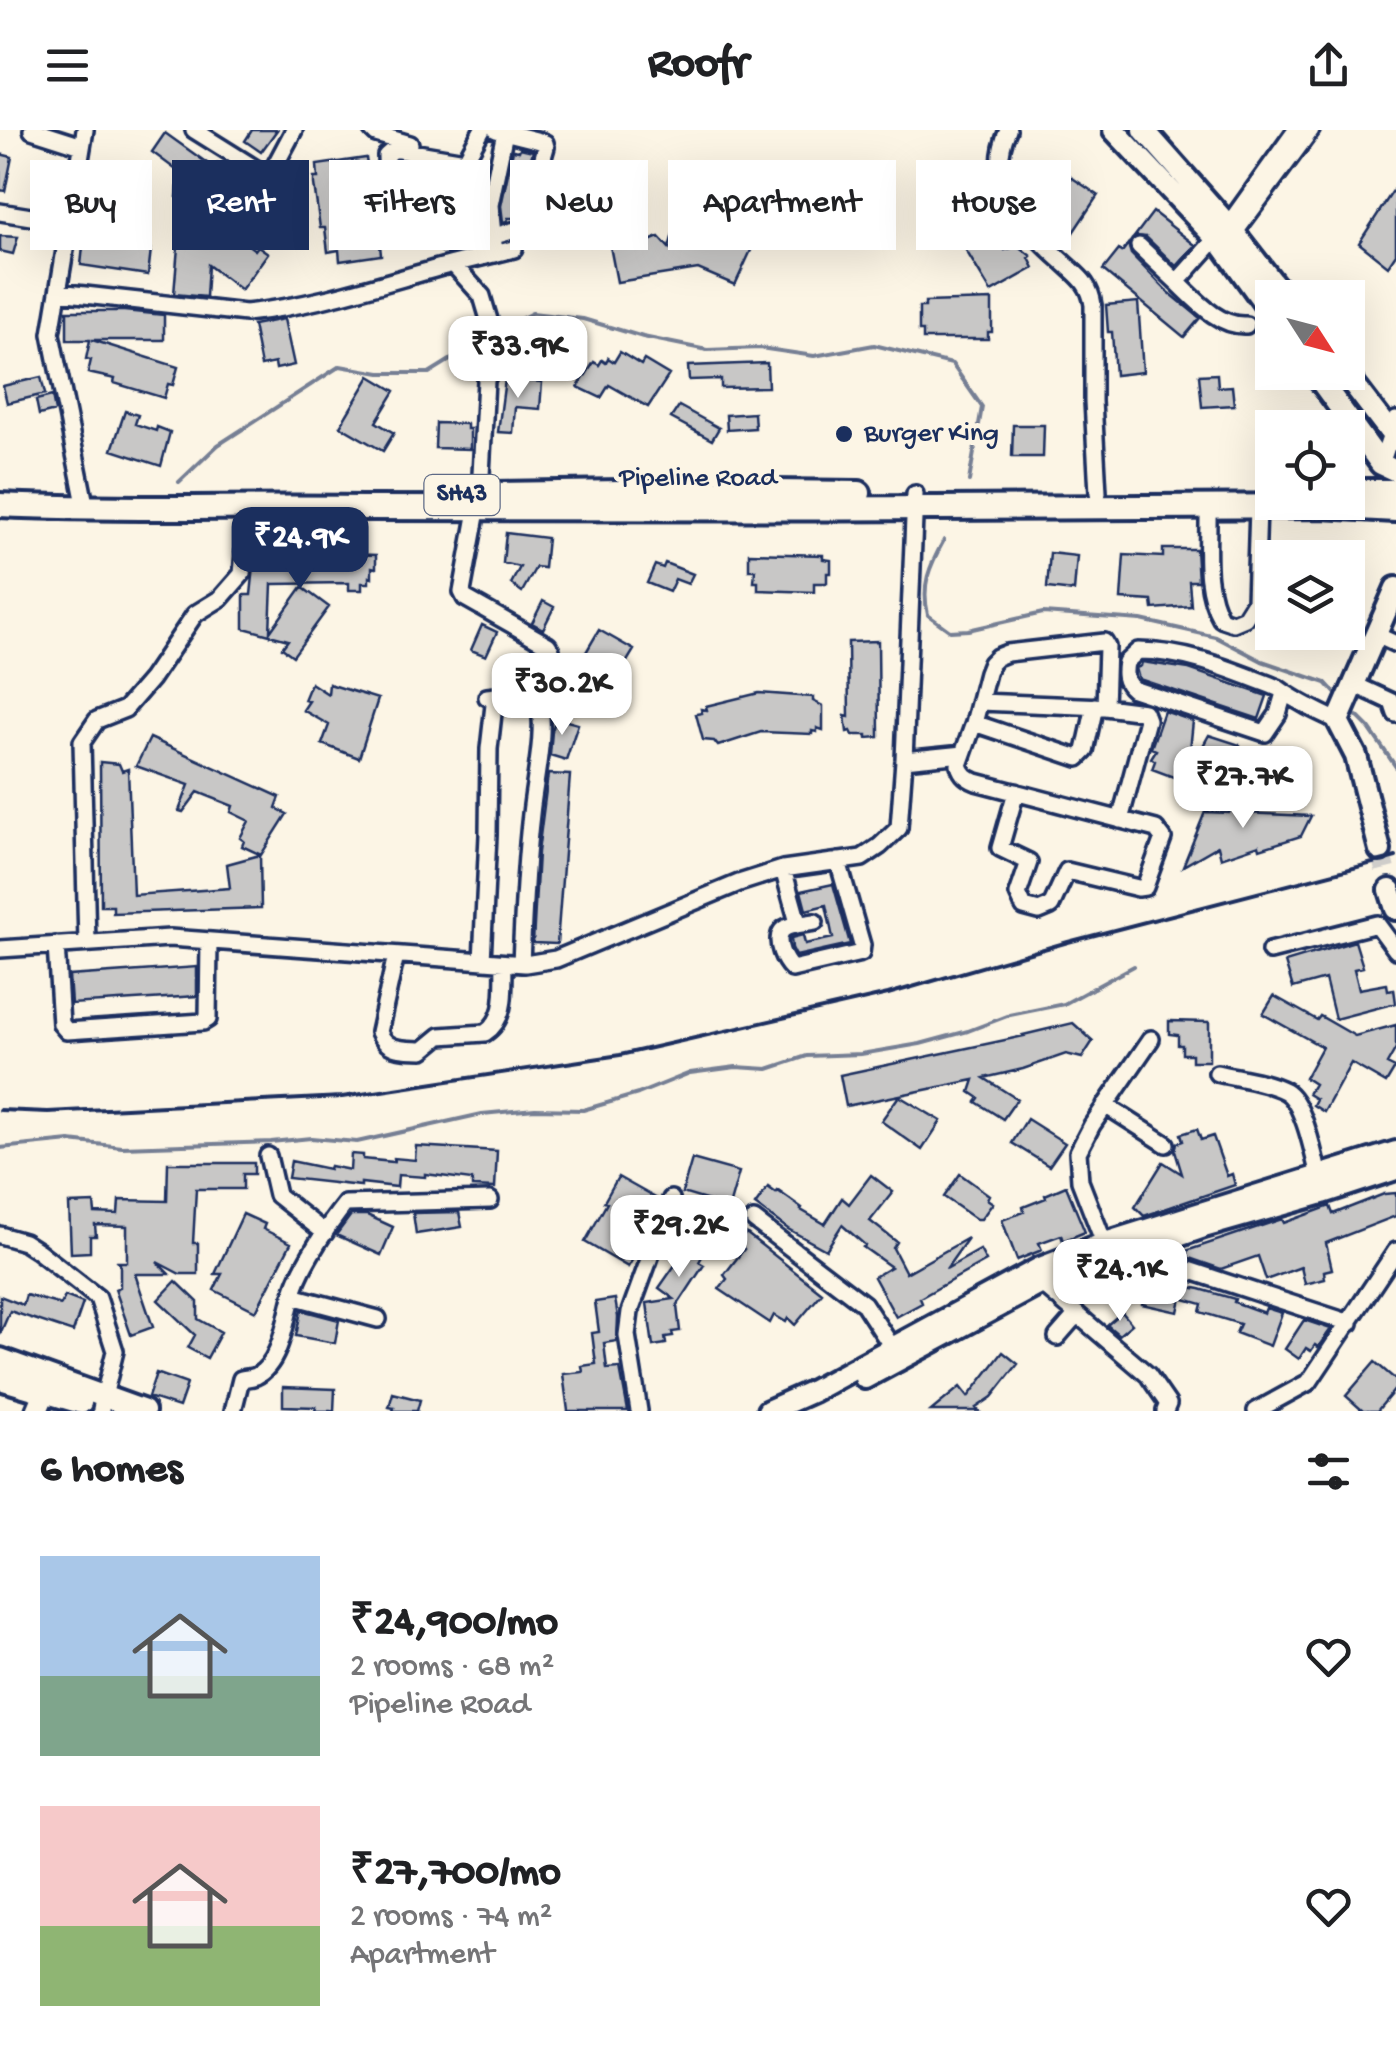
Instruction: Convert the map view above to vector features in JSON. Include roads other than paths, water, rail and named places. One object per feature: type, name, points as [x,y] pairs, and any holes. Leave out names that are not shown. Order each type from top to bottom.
[{"type":"main road","points":[[1114,130],[1268,280]]},
{"type":"main road","points":[[1144,130],[1225,236],[1255,286]]},
{"type":"main road","points":[[1328,390],[1388,467]]},
{"type":"main road","points":[[1360,390],[1395,431]]},
{"type":"main road","points":[[1365,491],[1396,491]]},
{"type":"main road","name":"Pipeline Road","points":[[914,501],[1098,493],[1255,499]]},
{"type":"main road","name":"Pipeline Road","points":[[0,497],[248,507],[479,502]]},
{"type":"main road","name":"Pipeline Road","points":[[0,505],[691,500],[1208,507],[1255,500]]},
{"type":"main road","name":"Pipeline Road","points":[[1365,508],[1396,510]]},
{"type":"main road","points":[[1380,850],[1356,756],[1338,721],[1396,588]]},
{"type":"main road","points":[[1321,1186],[1396,1152]]},
{"type":"main road","points":[[768,1411],[811,1401],[1035,1278],[1202,1220],[1396,1169]]},
{"type":"main road","points":[[0,1359],[44,1393]]},
{"type":"main road","points":[[0,1379],[44,1393],[144,1411]]},
{"type":"street","points":[[32,130],[83,138]]},
{"type":"street","points":[[194,130],[269,177],[294,130]]},
{"type":"street","points":[[372,130],[452,155],[462,151],[468,141],[468,130]]},
{"type":"street","points":[[466,160],[482,130]]},
{"type":"street","points":[[1008,130],[998,166],[1008,200],[1027,229],[1092,291],[1092,401],[1098,493]]},
{"type":"street","points":[[1270,176],[1296,130]]},
{"type":"street","points":[[1177,282],[1225,236],[1311,130]]},
{"type":"street","points":[[490,236],[493,235],[519,229],[524,225],[546,146],[540,141],[501,131],[490,205],[493,235],[495,254]]},
{"type":"street","points":[[386,160],[394,149],[454,160]]},
{"type":"street","points":[[0,212],[30,216]]},
{"type":"street","points":[[1138,246],[1221,320],[1246,325]]},
{"type":"street","points":[[65,250],[51,334],[84,499]]},
{"type":"street","points":[[58,292],[246,313],[315,300],[510,250]]},
{"type":"street","points":[[396,954],[380,1032],[391,1048],[423,1050],[440,1036],[485,1033],[501,1018],[513,964],[541,742],[539,696],[552,650],[462,592],[479,502],[486,380],[496,360],[497,347],[482,296],[453,264]]},
{"type":"street","points":[[1388,467],[1395,431]]},
{"type":"street","points":[[0,949],[170,938],[513,964],[556,959],[783,869],[862,858],[899,828],[914,501]]},
{"type":"street","points":[[87,943],[82,742],[97,720],[125,709],[151,679],[195,614],[220,598],[242,574],[248,507]]},
{"type":"street","points":[[1208,507],[1210,586],[1218,615],[1226,622],[1245,618],[1254,602],[1263,520]]},
{"type":"street","points":[[1374,634],[1396,644]]},
{"type":"street","points":[[974,723],[1078,758],[1085,751],[1100,706],[1107,648],[1101,642],[1007,654],[991,663],[959,765],[966,778],[1156,829],[1162,835],[1145,886],[1138,888],[1068,870],[1051,906],[1040,911],[1020,902],[1018,894],[1029,862],[1000,848],[1016,792]]},
{"type":"street","points":[[1284,692],[1278,714],[1265,732],[1133,689],[1124,674],[1126,662],[1138,651],[1203,659],[1284,692],[1338,721]]},
{"type":"street","points":[[1353,684],[1392,702],[1396,714]]},
{"type":"street","points":[[482,961],[491,696],[539,696]]},
{"type":"street","points":[[980,702],[1140,710],[1147,716],[1120,820]]},
{"type":"street","points":[[904,760],[963,754]]},
{"type":"street","points":[[815,922],[784,928],[780,939],[783,960],[792,968],[861,953],[862,944],[838,861]]},
{"type":"street","points":[[783,869],[797,919],[795,924]]},
{"type":"street","points":[[1270,950],[1377,924],[1396,950]]},
{"type":"street","points":[[56,945],[61,1024],[67,1031],[208,1019],[209,941]]},
{"type":"street","points":[[1151,1039],[1078,1152],[1080,1181],[1115,1249],[1350,1322]]},
{"type":"street","points":[[1217,1073],[1282,1089],[1294,1097],[1321,1186]]},
{"type":"street","points":[[1106,1105],[1150,1133],[1163,1148]]},
{"type":"street","points":[[268,1156],[277,1195],[325,1233]]},
{"type":"street","points":[[640,1411],[627,1335],[630,1312],[671,1199]]},
{"type":"street","points":[[233,1411],[241,1379],[257,1376],[271,1361],[283,1335],[296,1282],[345,1204],[490,1200]]},
{"type":"street","points":[[754,1220],[864,1304],[899,1352]]},
{"type":"street","points":[[0,1235],[38,1251],[98,1298],[115,1351],[105,1406]]},
{"type":"street","points":[[1256,1411],[1276,1406],[1308,1382],[1396,1251]]},
{"type":"street","points":[[1035,1278],[1148,1375],[1170,1409]]},
{"type":"street","points":[[292,1296],[378,1319]]},
{"type":"street","points":[[1057,1337],[1078,1314]]},
{"type":"waterway","points":[[497,331],[532,313],[583,319],[707,350],[760,348],[814,356],[874,345],[952,364],[982,407],[969,481]]},
{"type":"waterway","points":[[179,482],[218,445],[340,366],[380,373],[429,373],[489,336]]},
{"type":"waterway","points":[[944,540],[928,576],[925,594],[928,615],[950,631],[1043,613],[1141,620],[1216,637],[1262,661],[1326,683],[1336,694]]},
{"type":"waterway","points":[[1357,716],[1396,767]]},
{"type":"waterway","points":[[0,1148],[70,1141],[122,1147],[311,1138],[357,1142],[482,1114],[583,1110],[690,1073],[736,1067],[768,1069],[807,1056],[861,1054],[920,1044],[1010,1015],[1064,1004],[1134,966]]},
{"type":"tunnel","points":[[1380,850],[1390,890]]},
{"type":"railway","points":[[0,1110],[48,1112],[342,1097],[620,1055],[888,994],[1068,942],[1396,857]]},
{"type":"place","name":"Burger King","points":[[844,434]]}]
